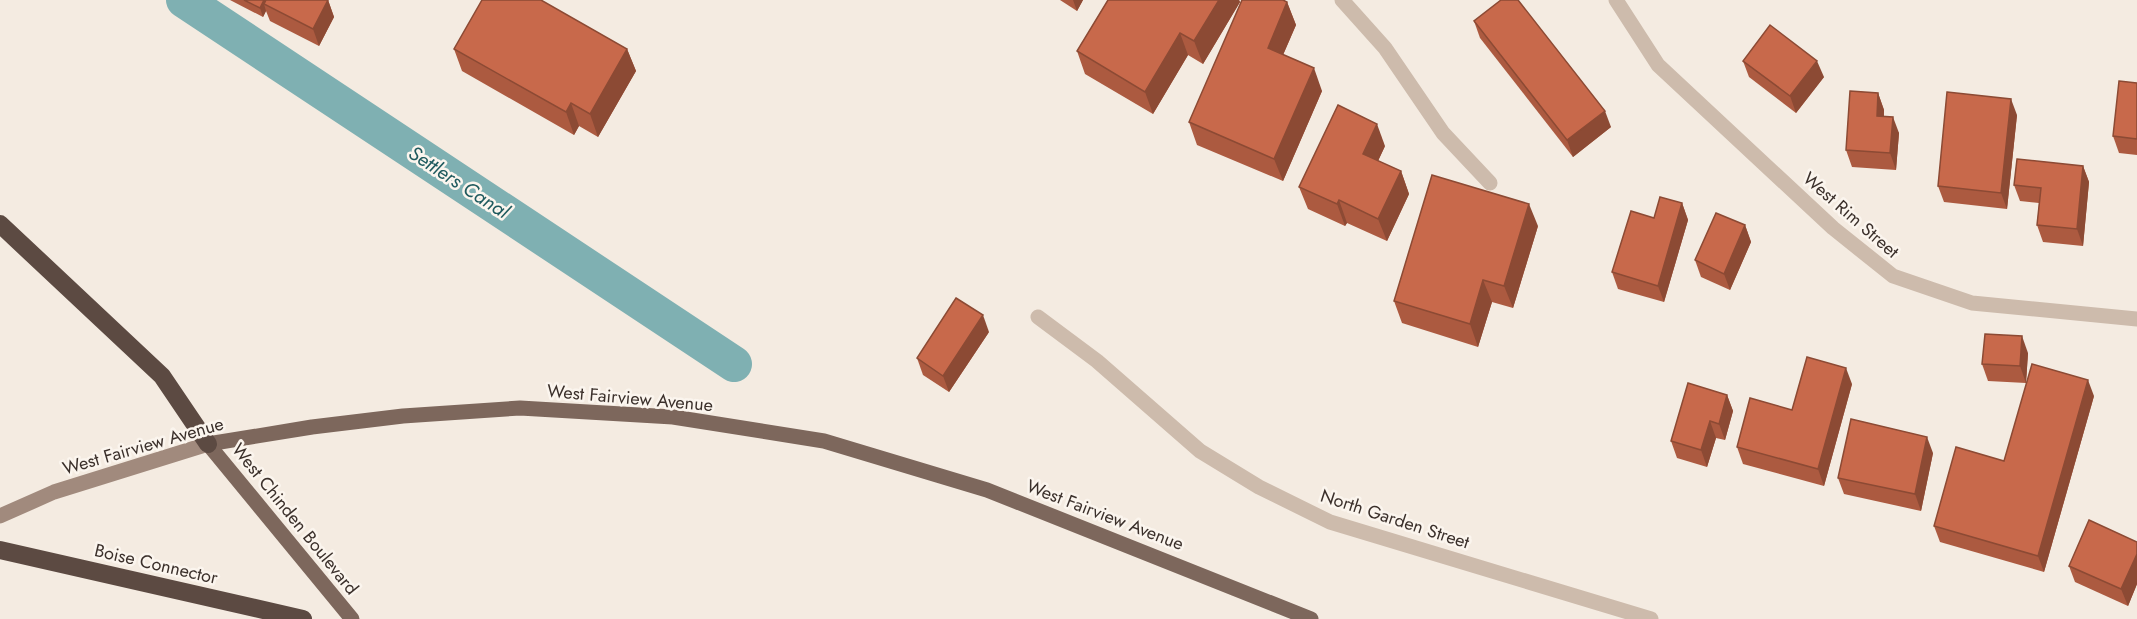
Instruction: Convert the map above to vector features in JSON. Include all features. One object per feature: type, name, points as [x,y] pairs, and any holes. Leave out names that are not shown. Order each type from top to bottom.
[{"type":"highway","points":[[0,224],[162,376],[208,444]]},
{"type":"highway","name":"Boise Connector","points":[[0,550],[303,619]]},
{"type":"main road","name":"West Fairview Avenue","points":[[0,516],[54,492],[208,444],[312,427],[403,416],[520,408],[673,417],[824,441],[987,490],[1311,619]]},
{"type":"main road","name":"West Chinden Boulevard","points":[[208,444],[352,619]]},
{"type":"street","points":[[1341,0],[1385,48],[1443,133],[1490,183]]},
{"type":"street","name":"West Rim Street","points":[[1616,0],[1658,65],[1833,228],[1893,276],[1972,303],[2137,319]]},
{"type":"street","name":"North Garden Street","points":[[1038,317],[1097,361],[1200,451],[1280,497],[1330,522],[1650,619]]},
{"type":"building","points":[[244,0],[264,0],[260,8]]},
{"type":"building","points":[[266,0],[328,0],[313,29],[264,4]]},
{"type":"building","points":[[482,0],[541,0],[627,49],[590,114],[571,103],[566,112],[454,49]]},
{"type":"building","points":[[1108,0],[1219,0],[1194,41],[1180,33],[1145,92],[1077,51]]},
{"type":"building","points":[[1242,0],[1283,0],[1287,2],[1268,48],[1314,68],[1274,159],[1189,122]]},
{"type":"building","points":[[1501,0],[1518,0],[1605,111],[1567,140],[1474,21]]},
{"type":"building","points":[[1770,25],[1817,61],[1790,96],[1743,61]]},
{"type":"building","points":[[2119,81],[2137,83],[2137,139],[2113,136]]},
{"type":"building","points":[[1850,91],[1878,93],[1877,116],[1893,117],[1890,153],[1846,150]]},
{"type":"building","points":[[1947,92],[2011,99],[2001,193],[1938,186]]},
{"type":"building","points":[[1338,105],[1377,124],[1363,154],[1401,171],[1378,219],[1339,200],[1337,204],[1299,187]]},
{"type":"building","points":[[2017,159],[2083,166],[2077,229],[2037,225],[2041,188],[2014,185]]},
{"type":"building","points":[[1432,175],[1529,204],[1504,286],[1483,280],[1470,324],[1394,301]]},
{"type":"building","points":[[1660,197],[1682,203],[1658,286],[1612,272],[1631,211],[1654,218]]},
{"type":"building","points":[[1716,213],[1745,225],[1724,274],[1695,260]]},
{"type":"building","points":[[956,298],[983,315],[943,376],[917,358]]},
{"type":"building","points":[[1985,334],[2022,336],[2020,366],[1982,364]]},
{"type":"building","points":[[1807,357],[1846,368],[1818,469],[1737,447],[1750,398],[1792,410]]},
{"type":"building","points":[[2032,364],[2088,380],[2038,556],[1934,526],[1956,447],[2004,461]]},
{"type":"building","points":[[1688,383],[1727,395],[1719,424],[1710,421],[1701,450],[1671,441]]},
{"type":"building","points":[[1851,419],[1927,437],[1915,494],[1838,478]]},
{"type":"building","points":[[2089,520],[2137,542],[2137,554],[2121,589],[2069,566]]},
{"type":"waterway","name":"Settlers Canal","points":[[184,0],[734,364]]}]
